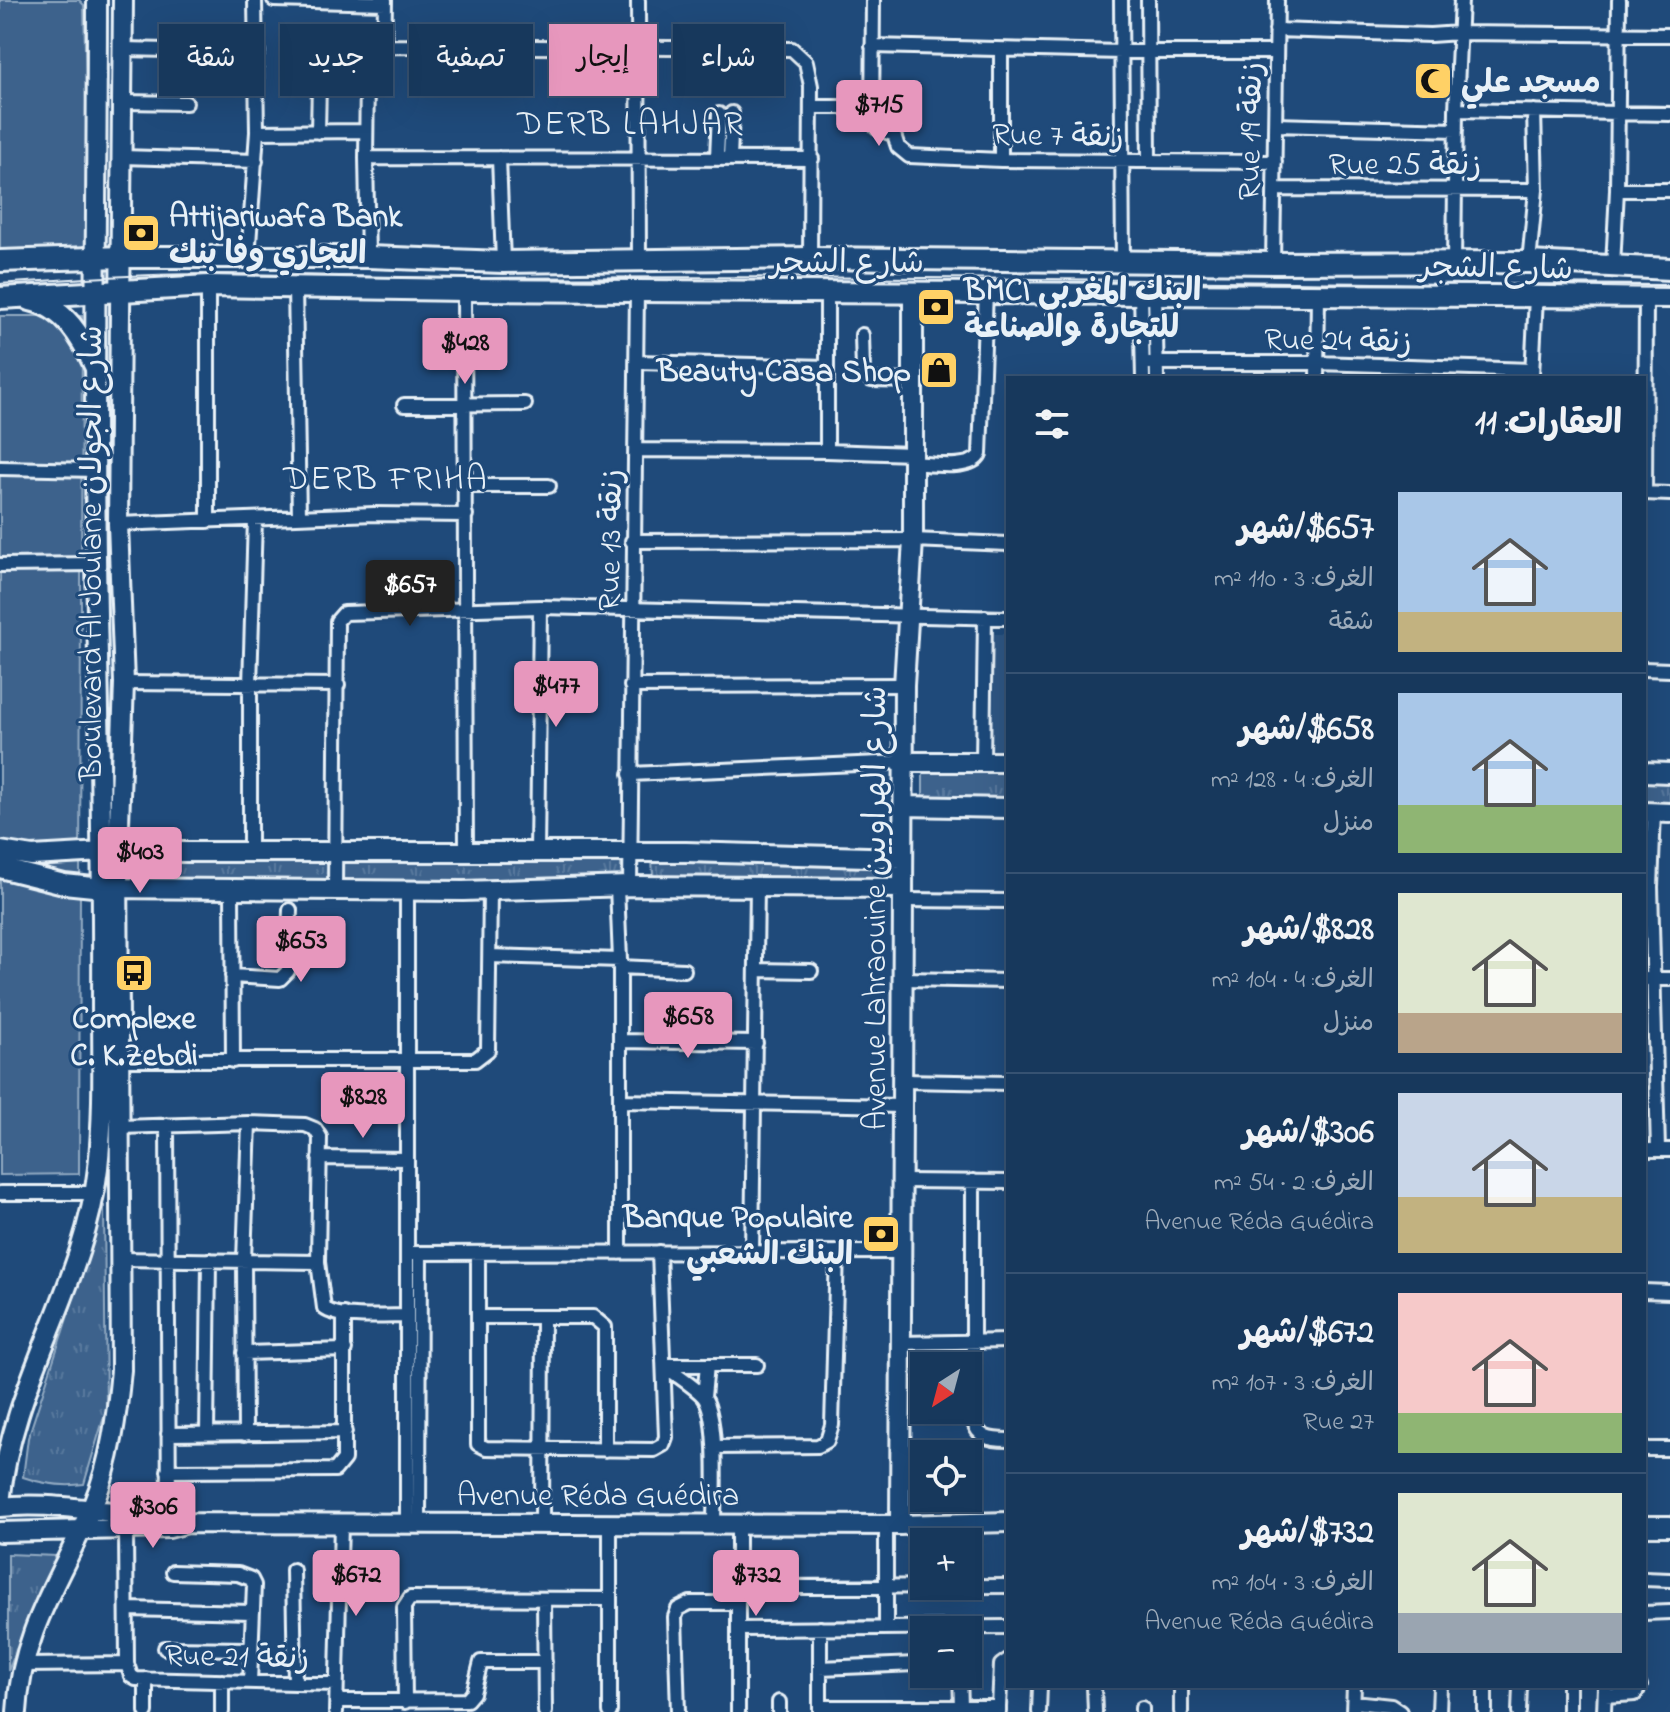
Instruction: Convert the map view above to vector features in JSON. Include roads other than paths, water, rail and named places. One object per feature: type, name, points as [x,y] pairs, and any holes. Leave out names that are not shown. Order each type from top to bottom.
[{"type":"main road","name":"شارع الشجر","points":[[0,261],[122,257],[368,257],[503,262],[810,258],[1273,263],[1529,262],[1670,269]]},
{"type":"main road","name":"شارع الشجر","points":[[9,298],[208,286],[1670,297]]},
{"type":"main road","points":[[9,298],[42,303],[65,319],[83,340],[96,368]]},
{"type":"street","name":"Boulevard Al Joulane شارع الجولان","points":[[17,1712],[23,1665],[44,1602],[91,1509],[109,1450],[119,1393],[122,1332],[118,1060],[97,564],[97,0]]},
{"type":"street","name":"Boulevard Al Joulane شارع الجولان","points":[[111,852],[124,683],[118,524],[123,0]]},
{"type":"street","points":[[255,0],[256,24]]},
{"type":"street","points":[[274,0],[385,2],[385,24]]},
{"type":"street","points":[[638,0],[638,24]]},
{"type":"street","points":[[813,107],[872,107],[873,0]]},
{"type":"street","points":[[1121,0],[1123,261]]},
{"type":"street","points":[[1148,0],[1149,161]]},
{"type":"street","name":"Rue 19 زنقة","points":[[1273,263],[1277,0]]},
{"type":"street","points":[[1454,263],[1461,0]]},
{"type":"street","points":[[1613,266],[1619,0]]},
{"type":"street","points":[[1276,30],[1430,35],[1670,35]]},
{"type":"street","points":[[393,46],[549,47]]},
{"type":"street","points":[[872,46],[1276,52]]},
{"type":"street","points":[[657,48],[782,47],[800,54],[810,72],[813,107],[810,258]]},
{"type":"street","points":[[123,49],[159,50]]},
{"type":"street","points":[[1001,50],[1001,160]]},
{"type":"street","points":[[248,258],[257,96]]},
{"type":"street","points":[[318,132],[319,96]]},
{"type":"street","points":[[366,96],[364,131],[368,257]]},
{"type":"street","points":[[638,96],[639,260]]},
{"type":"street","points":[[123,102],[186,103]]},
{"type":"street","name":"Rue 7 زنقة","points":[[872,107],[873,125],[892,133],[898,147],[909,156],[1001,160],[1275,162]]},
{"type":"street","points":[[1456,110],[1670,114]]},
{"type":"street","points":[[1529,262],[1536,190],[1534,111]]},
{"type":"street","points":[[723,157],[726,114]]},
{"type":"street","points":[[1275,125],[1456,130]]},
{"type":"street","points":[[257,132],[364,131]]},
{"type":"street","points":[[122,157],[256,161]]},
{"type":"street","points":[[366,158],[812,159]]},
{"type":"street","points":[[499,158],[503,262]]},
{"type":"street","name":"Rue 25 زنقة","points":[[1275,189],[1536,190]]},
{"type":"street","points":[[1617,190],[1670,190]]},
{"type":"street","points":[[208,286],[208,521]]},
{"type":"street","points":[[295,287],[299,516]]},
{"type":"street","points":[[464,290],[466,852]]},
{"type":"street","name":"Rue 13 زنقة","points":[[620,1253],[620,963],[623,887],[629,852],[637,291]]},
{"type":"street","points":[[827,291],[827,451]]},
{"type":"street","points":[[636,450],[827,451],[967,464],[977,460],[980,454],[986,291]]},
{"type":"street","name":"Avenue Lahraouine شارع الهراويين","points":[[893,1524],[901,1343],[904,685],[913,540],[913,292]]},
{"type":"street","points":[[1143,376],[1148,293]]},
{"type":"street","points":[[1148,293],[1157,376]]},
{"type":"street","points":[[1317,376],[1318,294]]},
{"type":"street","points":[[1532,374],[1536,297]]},
{"type":"street","points":[[1645,376],[1646,297]]},
{"type":"street","points":[[862,335],[863,371],[866,377],[871,380],[913,381]]},
{"type":"street","points":[[637,362],[827,367]]},
{"type":"street","name":"Rue 24 زنقة","points":[[1143,363],[1318,363],[1532,374]]},
{"type":"street","points":[[404,405],[525,404]]},
{"type":"street","points":[[0,468],[97,470]]},
{"type":"street","points":[[465,486],[549,486]]},
{"type":"street","points":[[1646,493],[1670,494]]},
{"type":"street","points":[[118,524],[299,516],[466,515]]},
{"type":"street","points":[[250,852],[250,685],[255,519]]},
{"type":"street","points":[[632,541],[913,540],[1006,544]]},
{"type":"street","points":[[0,565],[97,564]]},
{"type":"street","points":[[537,852],[540,607]]},
{"type":"street","points":[[335,890],[337,621],[344,613],[540,607],[1006,618]]},
{"type":"street","points":[[983,762],[985,617]]},
{"type":"street","points":[[1646,669],[1670,670]]},
{"type":"street","points":[[124,683],[338,685]]},
{"type":"street","points":[[631,686],[904,685]]},
{"type":"street","points":[[630,774],[904,762],[1006,762]]},
{"type":"street","points":[[1646,772],[1670,773]]},
{"type":"street","points":[[904,806],[1006,808]]},
{"type":"street","points":[[1656,813],[1648,979],[1650,1085],[1657,1150]]},
{"type":"street","points":[[0,851],[44,857],[111,852],[629,852],[903,858]]},
{"type":"street","points":[[0,868],[75,886],[111,888],[490,891],[757,887],[1006,901]]},
{"type":"street","points":[[752,1252],[757,887]]},
{"type":"street","name":"Boulevard Al Joulane شارع الجولان","points":[[0,1505],[5,1435],[77,1255],[94,1193],[100,1134],[111,888]]},
{"type":"street","points":[[232,889],[233,1061]]},
{"type":"street","points":[[407,890],[407,1159],[414,1253],[413,1524]]},
{"type":"street","points":[[118,1060],[475,1060],[488,1050],[490,891]]},
{"type":"street","points":[[232,976],[280,979],[285,976],[288,971],[290,910]]},
{"type":"street","points":[[490,956],[684,970]]},
{"type":"street","points":[[756,970],[811,971]]},
{"type":"street","points":[[903,979],[1006,981]]},
{"type":"street","points":[[1648,979],[1670,979]]},
{"type":"street","points":[[620,1041],[756,1043]]},
{"type":"street","points":[[903,1081],[1006,1083]]},
{"type":"street","points":[[620,1101],[902,1106]]},
{"type":"street","points":[[120,1127],[249,1123],[305,1125],[315,1129],[320,1137],[318,1262],[324,1308],[344,1314],[407,1316]]},
{"type":"street","points":[[245,1434],[244,1260],[249,1123]]},
{"type":"street","points":[[167,1125],[169,1522]]},
{"type":"street","points":[[319,1158],[407,1159]]},
{"type":"street","points":[[902,1181],[1006,1182]]},
{"type":"street","points":[[973,1181],[974,1427],[980,1435],[990,1440],[1006,1440]]},
{"type":"street","points":[[0,1193],[94,1193]]},
{"type":"street","points":[[478,1253],[478,1444],[486,1448],[654,1450],[663,1445],[666,1437],[659,1252]]},
{"type":"street","points":[[714,1447],[818,1446],[827,1441],[832,1425],[837,1252]]},
{"type":"street","points":[[414,1253],[902,1252]]},
{"type":"street","points":[[413,1524],[407,1316],[414,1253]]},
{"type":"street","points":[[121,1259],[318,1262]]},
{"type":"street","points":[[207,1434],[209,1260]]},
{"type":"street","points":[[1646,1291],[1670,1292]]},
{"type":"street","points":[[168,1471],[335,1470],[344,1459],[344,1314]]},
{"type":"street","points":[[478,1317],[593,1317],[605,1327],[605,1450]]},
{"type":"street","points":[[542,1524],[543,1317]]},
{"type":"street","points":[[901,1343],[1006,1341]]},
{"type":"street","points":[[244,1353],[345,1350]]},
{"type":"street","points":[[664,1365],[704,1397],[711,1413],[714,1524]]},
{"type":"street","points":[[664,1365],[757,1365]]},
{"type":"street","points":[[704,1397],[707,1365]]},
{"type":"street","points":[[168,1434],[345,1432]]},
{"type":"street","points":[[1646,1449],[1670,1449]]},
{"type":"street","name":"Avenue Réda Guédira","points":[[0,1505],[45,1504],[188,1523],[1006,1522]]},
{"type":"street","name":"Avenue Réda Guédira","points":[[0,1532],[126,1530],[169,1522]]},
{"type":"street","points":[[341,1524],[336,1706],[379,1707],[405,1702],[467,1700],[473,1693],[478,1667],[486,1661],[545,1662]]},
{"type":"street","points":[[610,1524],[610,1712]]},
{"type":"street","points":[[738,1524],[738,1712]]},
{"type":"street","points":[[886,1628],[886,1588],[893,1524]]},
{"type":"street","points":[[1646,1526],[1670,1526]]},
{"type":"street","points":[[126,1530],[127,1664],[128,1672],[141,1679],[146,1712]]},
{"type":"street","points":[[293,1570],[295,1683]]},
{"type":"street","points":[[173,1572],[245,1575],[254,1585],[250,1682]]},
{"type":"street","points":[[1646,1579],[1670,1580]]},
{"type":"street","points":[[738,1587],[1006,1586]]},
{"type":"street","points":[[405,1702],[404,1607],[410,1598],[610,1599]]},
{"type":"street","points":[[544,1599],[545,1712]]},
{"type":"street","points":[[678,1712],[675,1617],[678,1609],[690,1603],[738,1603]]},
{"type":"street","points":[[127,1609],[252,1612]]},
{"type":"street","points":[[1646,1613],[1670,1612]]},
{"type":"street","points":[[982,1628],[1006,1627]]},
{"type":"street","points":[[820,1628],[820,1710],[961,1707],[999,1710],[1001,1665],[1006,1661]]},
{"type":"street","points":[[738,1629],[910,1628]]},
{"type":"street","points":[[165,1648],[251,1649]]},
{"type":"street","points":[[23,1665],[127,1664]]},
{"type":"street","points":[[820,1668],[910,1664]]},
{"type":"street","name":"Rue 21 زنقة","points":[[141,1679],[336,1684]]},
{"type":"street","points":[[222,1681],[222,1712]]},
{"type":"street","points":[[960,1688],[961,1707]]},
{"type":"street","points":[[1039,1712],[1040,1688]]},
{"type":"street","points":[[1094,1688],[1095,1712]]},
{"type":"street","points":[[1181,1688],[1181,1712]]},
{"type":"street","points":[[1439,1712],[1440,1688]]},
{"type":"street","points":[[1485,1688],[1485,1712]]},
{"type":"street","points":[[1519,1712],[1520,1688]]},
{"type":"street","points":[[1569,1688],[1569,1712]]},
{"type":"street","points":[[1604,1712],[1605,1691],[1635,1694],[1639,1688]]},
{"type":"street","points":[[1353,1707],[1391,1706],[1400,1712]]},
{"type":"tram line","points":[[0,284],[209,274],[430,278],[1066,279],[1670,288]]},
{"type":"place","name":"مسجد علي","points":[[1433,81]]},
{"type":"place","name":"Attijariwafa Bank التجاري وفا بنك","points":[[141,233]]},
{"type":"place","name":"BMCI البنك المغربي للتجارة والصناعة","points":[[936,307]]},
{"type":"place","name":"Beauty Casa Shop","points":[[939,370]]},
{"type":"place","name":"Complexe C. K.Zebdi","points":[[134,973]]},
{"type":"place","name":"Banque Populaire البنك الشعبي","points":[[881,1234]]},
{"type":"district","name":"DERB LAHJAR","points":[[631,122]]},
{"type":"district","name":"DERB FRIHA","points":[[386,477]]}]
